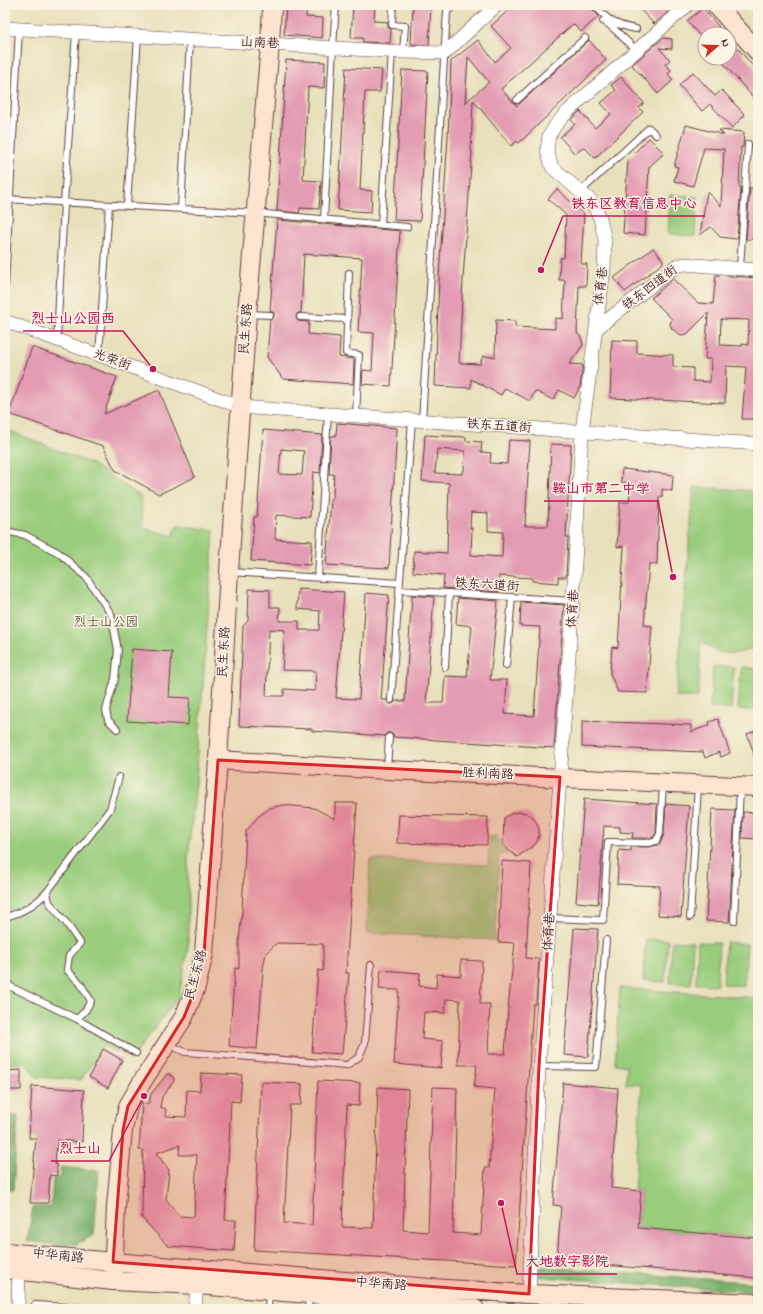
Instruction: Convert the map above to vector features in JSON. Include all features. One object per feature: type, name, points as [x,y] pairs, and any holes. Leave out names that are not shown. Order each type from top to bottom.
[{"type":"main road","name":"民生东路","points":[[113,1281],[116,1206],[123,1130],[128,1106],[184,1017],[196,987],[204,954],[247,314],[272,5]]},
{"type":"main road","points":[[716,5],[758,52]]},
{"type":"main road","name":"胜利南路","points":[[218,760],[386,770],[749,787]]},
{"type":"main road","name":"中华南路","points":[[5,1252],[113,1262],[529,1294],[758,1303]]},
{"type":"main road","name":"中华南路","points":[[12,1270],[113,1281],[197,1285],[269,1291],[309,1301],[474,1309]]},
{"type":"street","points":[[445,53],[497,5]]},
{"type":"street","name":"体育巷","points":[[529,1294],[539,1066],[573,601],[582,431],[604,269],[605,240],[600,218],[592,202],[552,167],[547,150],[549,136],[555,126],[568,111],[688,5]]},
{"type":"street","name":"山南巷","points":[[5,28],[332,48],[445,53]]},
{"type":"street","name":"铁东四道街","points":[[596,329],[676,266],[684,264],[758,270]]},
{"type":"street","name":"光荣街","points":[[5,321],[241,407]]},
{"type":"street","name":"铁东五道街","points":[[241,407],[758,444]]},
{"type":"street","points":[[12,1270],[18,1309]]},
{"type":"street","points":[[195,1309],[197,1285]]},
{"type":"lane","points":[[324,219],[332,48],[336,5]]},
{"type":"lane","points":[[381,224],[398,51],[405,26],[392,25],[393,5]]},
{"type":"lane","points":[[391,700],[399,590],[417,420],[447,11],[457,5]]},
{"type":"lane","points":[[594,5],[613,22],[636,29]]},
{"type":"lane","points":[[603,21],[612,27],[636,50]]},
{"type":"lane","points":[[5,285],[8,199],[19,29]]},
{"type":"lane","points":[[57,340],[64,202],[76,32]]},
{"type":"lane","points":[[127,206],[138,36]]},
{"type":"lane","points":[[517,100],[585,38]]},
{"type":"lane","points":[[181,209],[190,39]]},
{"type":"lane","points":[[580,192],[649,128],[656,135]]},
{"type":"lane","points":[[740,268],[748,144]]},
{"type":"lane","points":[[8,199],[255,213],[407,227]]},
{"type":"lane","points":[[99,355],[109,205]]},
{"type":"lane","points":[[349,273],[346,353],[359,354],[356,416]]},
{"type":"lane","points":[[247,314],[270,314]]},
{"type":"lane","points":[[300,317],[348,319]]},
{"type":"lane","points":[[318,577],[328,414]]},
{"type":"lane","points":[[5,531],[25,534],[59,553],[86,577],[111,614],[118,650],[115,679],[106,710],[108,720],[117,729]]},
{"type":"lane","points":[[229,571],[400,583]]},
{"type":"lane","name":"铁东六道街","points":[[399,590],[573,601]]},
{"type":"lane","points":[[445,667],[450,593]]},
{"type":"lane","points":[[506,665],[512,597]]},
{"type":"lane","points":[[386,770],[389,737]]},
{"type":"lane","points":[[5,917],[23,911],[38,902],[47,892],[110,809],[118,778]]},
{"type":"lane","points":[[550,918],[603,920],[608,842],[650,843],[656,841],[660,834],[663,783]]},
{"type":"lane","points":[[690,917],[698,785]]},
{"type":"lane","points":[[734,921],[749,787]]},
{"type":"lane","points":[[47,892],[49,902],[68,924],[80,943],[69,956],[67,970],[80,983],[91,1001],[85,1011],[77,1019]]},
{"type":"lane","points":[[539,1066],[596,1067],[606,940]]},
{"type":"lane","points":[[167,1044],[185,1052],[347,1065],[359,1057],[365,1043],[371,965]]},
{"type":"lane","points":[[5,968],[7,985],[77,1019],[136,1053]]},
{"type":"lane","points":[[268,1309],[269,1291]]},
{"type":"lane","points":[[35,1309],[35,1305],[98,1309]]},
{"type":"highlighted area","points":[[218,760],[560,777],[539,1066],[529,1294],[113,1262],[123,1130],[128,1106],[184,1017],[196,987],[204,954]]},
{"type":"green space","points":[[670,195],[697,197],[695,236],[668,234]]},
{"type":"green space","name":"烈士山公园","points":[[5,429],[92,464],[141,497],[143,528],[173,536],[177,525],[214,530],[196,782],[188,857],[188,948],[179,996],[136,1053],[128,1056],[103,1046],[81,1080],[37,1077],[25,1063],[5,1064]]},
{"type":"green space","points":[[694,487],[758,491],[758,645],[747,651],[722,653],[709,647],[701,640],[698,697],[676,697]]},
{"type":"green space","points":[[713,666],[734,667],[731,709],[710,708]]},
{"type":"green space","points":[[741,667],[758,669],[758,711],[738,709]]},
{"type":"green space","points":[[497,836],[507,854],[499,854],[495,940],[367,933],[370,859],[488,865],[490,837]]},
{"type":"green space","points":[[646,939],[668,940],[665,982],[643,980]]},
{"type":"green space","points":[[672,941],[693,942],[691,984],[670,983]]},
{"type":"green space","points":[[698,942],[719,943],[717,985],[696,984]]},
{"type":"green space","points":[[726,942],[747,944],[744,986],[723,984]]},
{"type":"green space","points":[[620,988],[758,998],[758,1238],[638,1228],[641,1191],[634,1190],[642,1085],[626,1084],[627,1066],[615,1064]]},
{"type":"green space","points":[[5,1115],[18,1116],[13,1190],[5,1189]]},
{"type":"green space","points":[[61,1167],[99,1171],[94,1235],[77,1244],[57,1245],[27,1241],[33,1207],[51,1207],[53,1179],[59,1179]]},
{"type":"green space","points":[[532,1266],[758,1283],[758,1292],[540,1277]]},
{"type":"building","points":[[286,5],[307,5],[306,17],[323,18],[322,38],[284,35]]},
{"type":"building","points":[[353,5],[375,5],[374,21],[388,22],[388,27],[391,29],[390,43],[363,42],[363,38],[351,38]]},
{"type":"building","points":[[413,5],[431,5],[429,45],[411,44]]},
{"type":"building","points":[[514,5],[590,5],[599,16],[581,32],[573,24],[501,89],[517,106],[589,40],[606,60],[519,143],[517,141],[511,146],[473,100],[472,151],[459,363],[480,364],[483,356],[495,357],[496,320],[515,321],[515,327],[555,329],[555,318],[563,319],[565,280],[559,280],[560,258],[564,258],[566,215],[548,199],[557,189],[584,214],[581,264],[587,264],[586,286],[579,286],[577,333],[581,337],[583,345],[569,364],[583,365],[580,387],[574,398],[559,390],[553,400],[535,391],[530,401],[505,388],[501,395],[471,379],[471,388],[435,386],[439,277],[448,137],[451,61],[478,40],[495,62],[511,48],[491,26]],"holes":[[[468,57],[489,82],[465,103]]]},
{"type":"building","points":[[636,5],[676,5],[654,24]]},
{"type":"building","points":[[703,8],[718,26],[697,26],[697,33],[687,21]]},
{"type":"building","points":[[663,38],[672,39],[672,49],[659,48],[670,60],[665,64],[671,70],[668,74],[673,80],[658,94],[632,65]]},
{"type":"building","points":[[737,47],[758,72],[758,103],[726,66],[737,66]]},
{"type":"building","points":[[286,60],[325,62],[324,88],[308,87],[303,180],[321,181],[319,209],[300,208],[299,213],[277,211]]},
{"type":"building","points":[[346,68],[382,70],[380,92],[365,92],[360,190],[372,191],[371,212],[338,210]]},
{"type":"building","points":[[402,70],[428,71],[420,221],[394,220]]},
{"type":"building","points":[[693,72],[715,96],[722,90],[745,115],[732,128],[710,104],[702,111],[679,85]]},
{"type":"building","points":[[621,77],[644,103],[639,108],[643,112],[595,158],[584,147],[575,154],[560,137],[575,124],[571,120],[580,111],[595,128],[611,114],[601,103],[616,90],[611,85]]},
{"type":"building","points":[[686,125],[724,135],[719,130],[744,132],[743,147],[741,147],[739,188],[741,188],[737,239],[720,237],[711,227],[700,235],[707,192],[721,206],[724,149],[704,148],[693,186],[674,181],[678,167],[674,166]]},
{"type":"building","points":[[649,138],[664,153],[649,167],[645,235],[623,233],[628,159]]},
{"type":"building","points":[[750,188],[758,188],[758,240],[746,239]]},
{"type":"building","points":[[277,220],[400,231],[391,386],[362,384],[363,370],[372,371],[374,333],[358,332],[362,258],[304,254],[301,313],[298,313],[296,316],[298,321],[309,322],[308,334],[340,337],[339,357],[354,359],[353,384],[283,379],[267,357],[270,319],[274,316],[274,313],[270,311]]},
{"type":"building","points":[[653,248],[663,260],[663,263],[625,292],[614,278]]},
{"type":"building","points":[[716,275],[758,278],[758,419],[742,419],[746,367],[726,366],[725,403],[610,398],[612,340],[637,341],[637,353],[673,355],[673,367],[693,368],[693,381],[710,382],[711,359],[705,359],[708,313],[687,334],[681,335],[672,329],[670,324],[672,319],[651,298],[673,279],[698,303],[713,304]],"holes":[[[721,319],[749,320],[748,345],[720,345]]]},
{"type":"building","points":[[32,347],[117,377],[104,414],[159,390],[195,477],[159,494],[115,470],[103,446],[9,414]]},
{"type":"building","points":[[337,423],[397,428],[389,568],[326,565],[334,474],[329,474],[331,436],[336,436]]},
{"type":"building","points":[[263,430],[322,435],[320,473],[313,472],[310,517],[276,515],[275,539],[312,541],[310,565],[251,561],[254,517],[257,517]],"holes":[[[281,449],[304,451],[302,475],[279,474]]]},
{"type":"building","points":[[425,435],[466,437],[466,441],[482,442],[481,452],[491,453],[490,463],[507,464],[509,440],[530,441],[525,526],[548,526],[551,444],[571,445],[566,537],[568,537],[566,577],[558,577],[558,583],[532,581],[532,578],[499,576],[498,592],[443,588],[444,575],[413,572],[414,551],[447,553],[449,483],[422,481]],"holes":[[[437,449],[465,451],[464,471],[462,471],[462,474],[435,473]],[[471,512],[488,513],[488,531],[503,532],[502,557],[471,555]]]},
{"type":"building","points":[[622,469],[673,475],[672,491],[662,489],[662,497],[659,497],[657,564],[649,564],[644,625],[652,626],[647,693],[618,692],[610,674],[612,647],[618,648],[624,546],[617,547],[620,502],[629,502],[631,483],[621,482]]},
{"type":"building","points":[[249,589],[270,590],[270,607],[280,607],[279,621],[299,621],[299,630],[319,630],[320,611],[297,609],[298,589],[344,592],[336,698],[359,699],[366,593],[389,595],[381,700],[387,700],[388,703],[391,704],[395,701],[405,701],[412,595],[434,597],[426,703],[443,703],[445,676],[467,677],[472,626],[456,624],[458,598],[498,601],[490,680],[507,680],[505,714],[534,716],[540,627],[520,626],[521,602],[564,605],[554,748],[393,737],[390,733],[387,733],[385,736],[312,731],[312,729],[239,726],[243,626],[248,621]],"holes":[[[269,629],[285,630],[282,670],[316,671],[315,691],[284,689],[284,696],[266,696]]]},
{"type":"building","points":[[132,649],[172,652],[169,697],[190,698],[188,725],[127,721]]},
{"type":"building","points":[[718,719],[730,753],[721,757],[719,752],[705,758],[703,752],[582,747],[582,721],[691,725],[691,732],[710,725],[709,722]]},
{"type":"building","points":[[758,730],[758,762],[757,762],[747,734]]},
{"type":"building","points":[[584,799],[657,804],[656,833],[653,837],[632,838],[633,833],[620,832],[620,827],[604,826],[598,904],[576,902]]},
{"type":"building","points":[[335,803],[357,803],[346,973],[349,973],[342,1054],[312,1052],[318,970],[323,971],[323,944],[277,943],[266,953],[263,969],[257,1049],[229,1046],[235,968],[239,969],[239,941],[246,831],[258,817],[270,808],[283,805],[314,808],[335,819]]},
{"type":"building","points":[[666,804],[689,806],[681,917],[658,915],[660,886],[617,884],[619,850],[631,851],[631,847],[650,847],[660,844],[664,834]]},
{"type":"building","points":[[712,809],[735,810],[729,922],[706,921]]},
{"type":"building","points":[[519,812],[532,816],[539,828],[539,835],[537,842],[532,847],[517,857],[503,845],[504,818],[512,813]]},
{"type":"building","points":[[743,812],[758,813],[758,839],[742,838]]},
{"type":"building","points":[[399,815],[488,817],[487,845],[397,843]]},
{"type":"building","points":[[502,861],[531,863],[526,958],[539,959],[536,1004],[533,1004],[516,1265],[254,1250],[261,1082],[302,1084],[301,1105],[290,1105],[284,1223],[312,1225],[318,1081],[360,1083],[359,1106],[347,1105],[342,1227],[373,1228],[378,1087],[408,1089],[403,1230],[428,1232],[433,1087],[457,1088],[453,1233],[481,1235],[485,1168],[489,1168],[495,1089],[474,1087],[477,1065],[458,1065],[460,1000],[446,999],[445,1013],[424,1012],[422,1039],[443,1041],[441,1068],[394,1064],[399,990],[379,989],[381,970],[420,973],[419,986],[436,988],[437,974],[461,976],[461,960],[482,961],[480,1004],[490,1004],[488,1054],[505,1054],[515,943],[498,942]]},
{"type":"building","points":[[574,928],[598,929],[588,1057],[564,1055]]},
{"type":"building","points":[[103,1049],[122,1060],[108,1088],[89,1077]]},
{"type":"building","points":[[21,1070],[21,1090],[5,1090],[5,1071]]},
{"type":"building","points":[[168,1073],[174,1078],[174,1081],[162,1097],[160,1107],[166,1109],[165,1116],[186,1117],[187,1090],[200,1091],[201,1073],[242,1075],[240,1102],[231,1101],[225,1220],[236,1220],[234,1251],[168,1246],[142,1218],[143,1150],[139,1150],[142,1104],[149,1103],[151,1094]],"holes":[[[180,1145],[179,1155],[197,1155],[194,1217],[179,1216],[166,1199],[169,1170],[156,1153]]]},
{"type":"building","points":[[563,1083],[618,1088],[611,1188],[641,1191],[638,1228],[758,1238],[758,1278],[557,1261],[561,1206],[553,1205]]},
{"type":"building","points":[[32,1086],[84,1090],[82,1142],[57,1140],[55,1164],[57,1165],[57,1176],[50,1175],[48,1203],[30,1203],[36,1138],[29,1138]]},
{"type":"place","name":"铁东区教育信息中心","points":[[541,270]]},
{"type":"place","name":"烈士山公园西","points":[[153,369]]},
{"type":"place","name":"鞍山市第二中学","points":[[673,577]]},
{"type":"place","name":"烈士山","points":[[144,1096]]},
{"type":"place","name":"大地数字影院","points":[[501,1203]]}]
